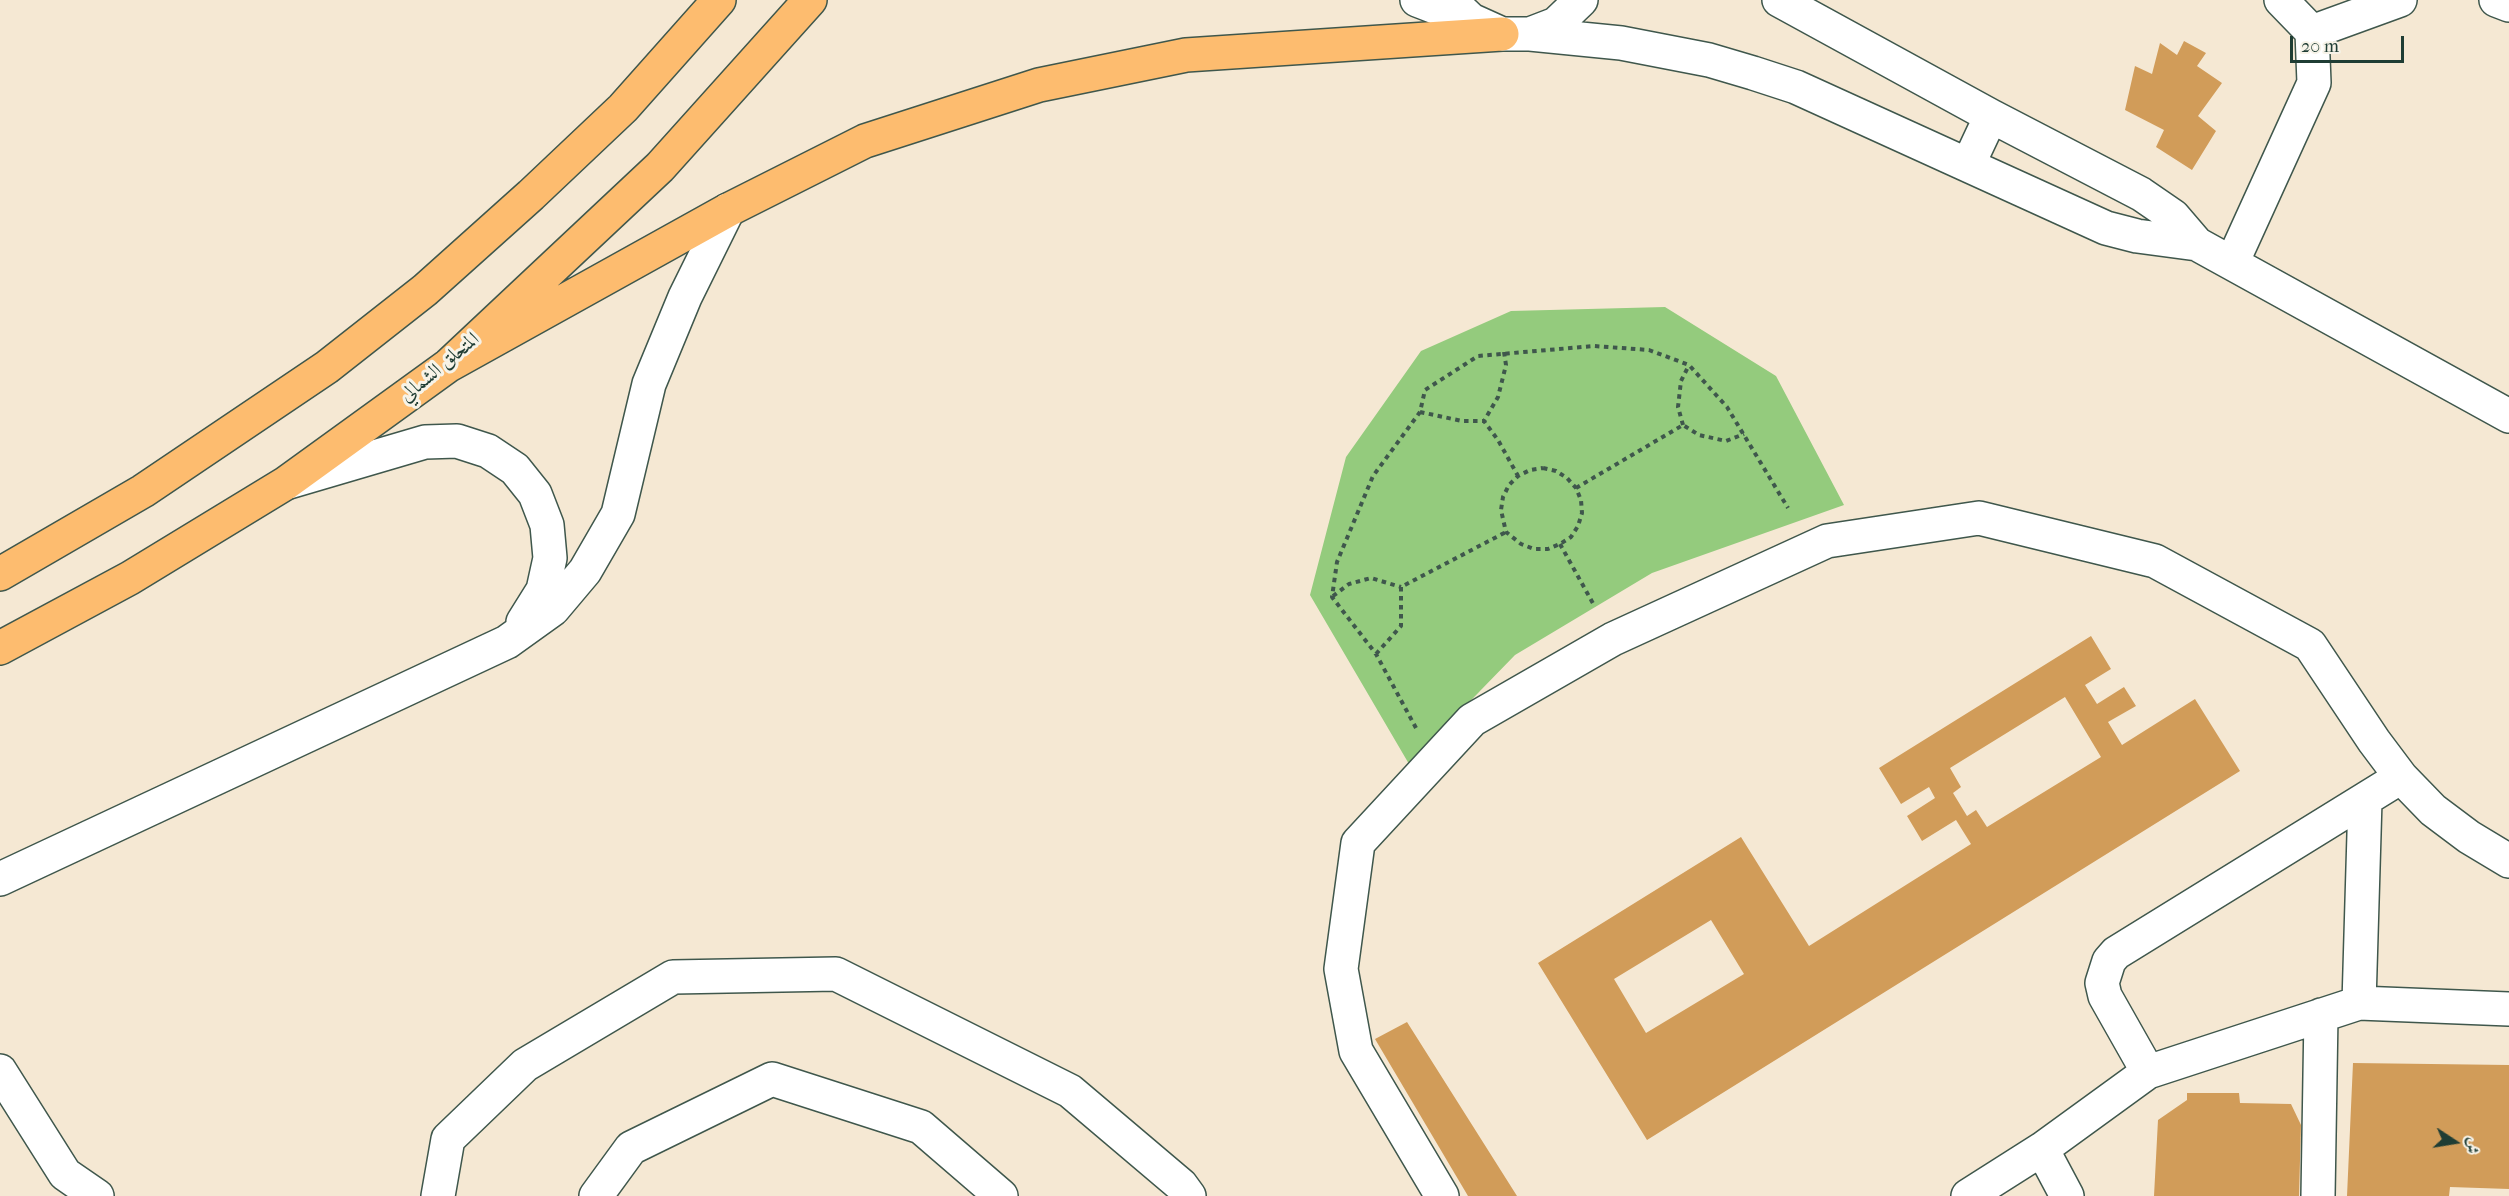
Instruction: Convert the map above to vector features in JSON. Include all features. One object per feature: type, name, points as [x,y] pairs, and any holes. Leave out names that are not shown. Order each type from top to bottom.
[{"type":"highway","points":[[0,574],[143,491],[327,367],[425,290],[623,108],[719,0]]},
{"type":"highway","name":"المتحلق الشمالي","points":[[0,648],[130,578],[286,483],[449,365],[660,167],[810,0]]},
{"type":"highway","points":[[449,365],[728,210],[864,141],[1039,85],[1186,55],[1516,34]]},
{"type":"street","points":[[1417,0],[1460,10],[1516,34],[1621,43],[1665,50],[1796,87],[2106,228],[2137,236],[2197,244],[2509,416]]},
{"type":"street","points":[[1516,34],[1556,24],[1581,0]]},
{"type":"street","points":[[1779,0],[1991,116],[2141,194],[2173,216],[2197,244]]},
{"type":"street","points":[[2232,263],[2314,83],[2312,32],[2281,0]]},
{"type":"street","points":[[2312,32],[2400,0]]},
{"type":"street","points":[[2496,0],[2509,5]]},
{"type":"street","points":[[1968,165],[1991,116]]},
{"type":"street","points":[[0,879],[507,642],[553,609],[585,571],[618,514],[649,384],[685,297],[728,210]]},
{"type":"street","points":[[286,483],[425,442],[457,441],[488,451],[515,469],[535,494],[547,525],[550,558],[543,590],[526,619],[507,642]]},
{"type":"street","points":[[1442,1196],[1356,1051],[1341,969],[1358,843],[1472,720],[1613,639],[1827,541],[1979,518],[2155,561],[2310,645],[2401,777],[2433,810],[2469,837],[2509,861]]},
{"type":"street","points":[[2148,1072],[2105,996],[2102,983],[2109,961],[2116,953],[2401,777]]},
{"type":"street","points":[[2359,1004],[2365,800]]},
{"type":"street","points":[[438,1196],[448,1139],[525,1065],[673,977],[836,974],[1070,1091],[1182,1185],[1189,1196]]},
{"type":"street","points":[[1968,1196],[2042,1149],[2148,1072],[2359,1004],[2509,1009]]},
{"type":"street","points":[[2318,1196],[2321,1015]]},
{"type":"street","points":[[0,1071],[65,1174],[97,1196]]},
{"type":"street","points":[[596,1196],[631,1148],[772,1079],[921,1127],[1001,1196]]},
{"type":"street","points":[[2042,1149],[2067,1196]]},
{"type":"path","points":[[1416,729],[1376,654],[1332,597],[1336,562],[1373,476],[1420,412],[1425,390],[1478,356],[1504,352],[1605,347],[1649,350],[1689,364],[1727,407],[1788,508]]},
{"type":"path","points":[[1484,421],[1498,397],[1506,365],[1504,352]]},
{"type":"path","points":[[1689,364],[1681,381],[1678,407],[1683,425],[1699,435],[1726,441],[1744,434]]},
{"type":"path","points":[[1420,412],[1462,421],[1484,421]]},
{"type":"path","points":[[1484,421],[1498,440],[1518,476]]},
{"type":"path","points":[[1576,488],[1683,425]]},
{"type":"path","points":[[1543,468],[1556,471],[1576,488],[1581,500],[1582,513],[1571,537],[1548,549],[1534,549],[1521,544],[1506,532],[1501,510],[1503,497],[1509,485],[1518,476],[1530,470],[1543,468]]},
{"type":"path","points":[[1332,597],[1349,584],[1371,578],[1401,587],[1506,532]]},
{"type":"path","points":[[1560,544],[1613,639]]},
{"type":"path","points":[[1376,654],[1401,626],[1401,587]]},
{"type":"green space","points":[[1665,307],[1776,376],[1844,505],[1652,573],[1515,655],[1409,764],[1310,595],[1346,457],[1421,351],[1511,311]]},
{"type":"building","points":[[2184,41],[2206,53],[2197,66],[2222,83],[2198,116],[2216,131],[2192,170],[2156,147],[2164,130],[2125,110],[2135,66],[2152,74],[2160,43],[2177,55]]},
{"type":"building","points":[[2091,636],[2111,669],[2085,685],[2097,704],[2124,687],[2136,706],[2108,722],[2122,745],[2195,699],[2240,771],[1647,1140],[1538,963],[1741,837],[1809,946],[1971,844],[1956,820],[1922,841],[1907,816],[1935,798],[1929,787],[1901,804],[1879,768]],"holes":[[[2065,697],[2101,757],[1987,827],[1976,810],[1967,816],[1953,793],[1961,787],[1950,768]],[[1711,920],[1744,974],[1646,1033],[1614,979]]]},
{"type":"building","points":[[1407,1022],[1517,1196],[1468,1196],[1375,1039]]},
{"type":"building","points":[[2353,1063],[2509,1065],[2509,1189],[2450,1187],[2449,1196],[2347,1196]]},
{"type":"building","points":[[2187,1093],[2239,1093],[2240,1103],[2291,1104],[2301,1125],[2299,1196],[2154,1196],[2158,1120],[2187,1100]]}]
